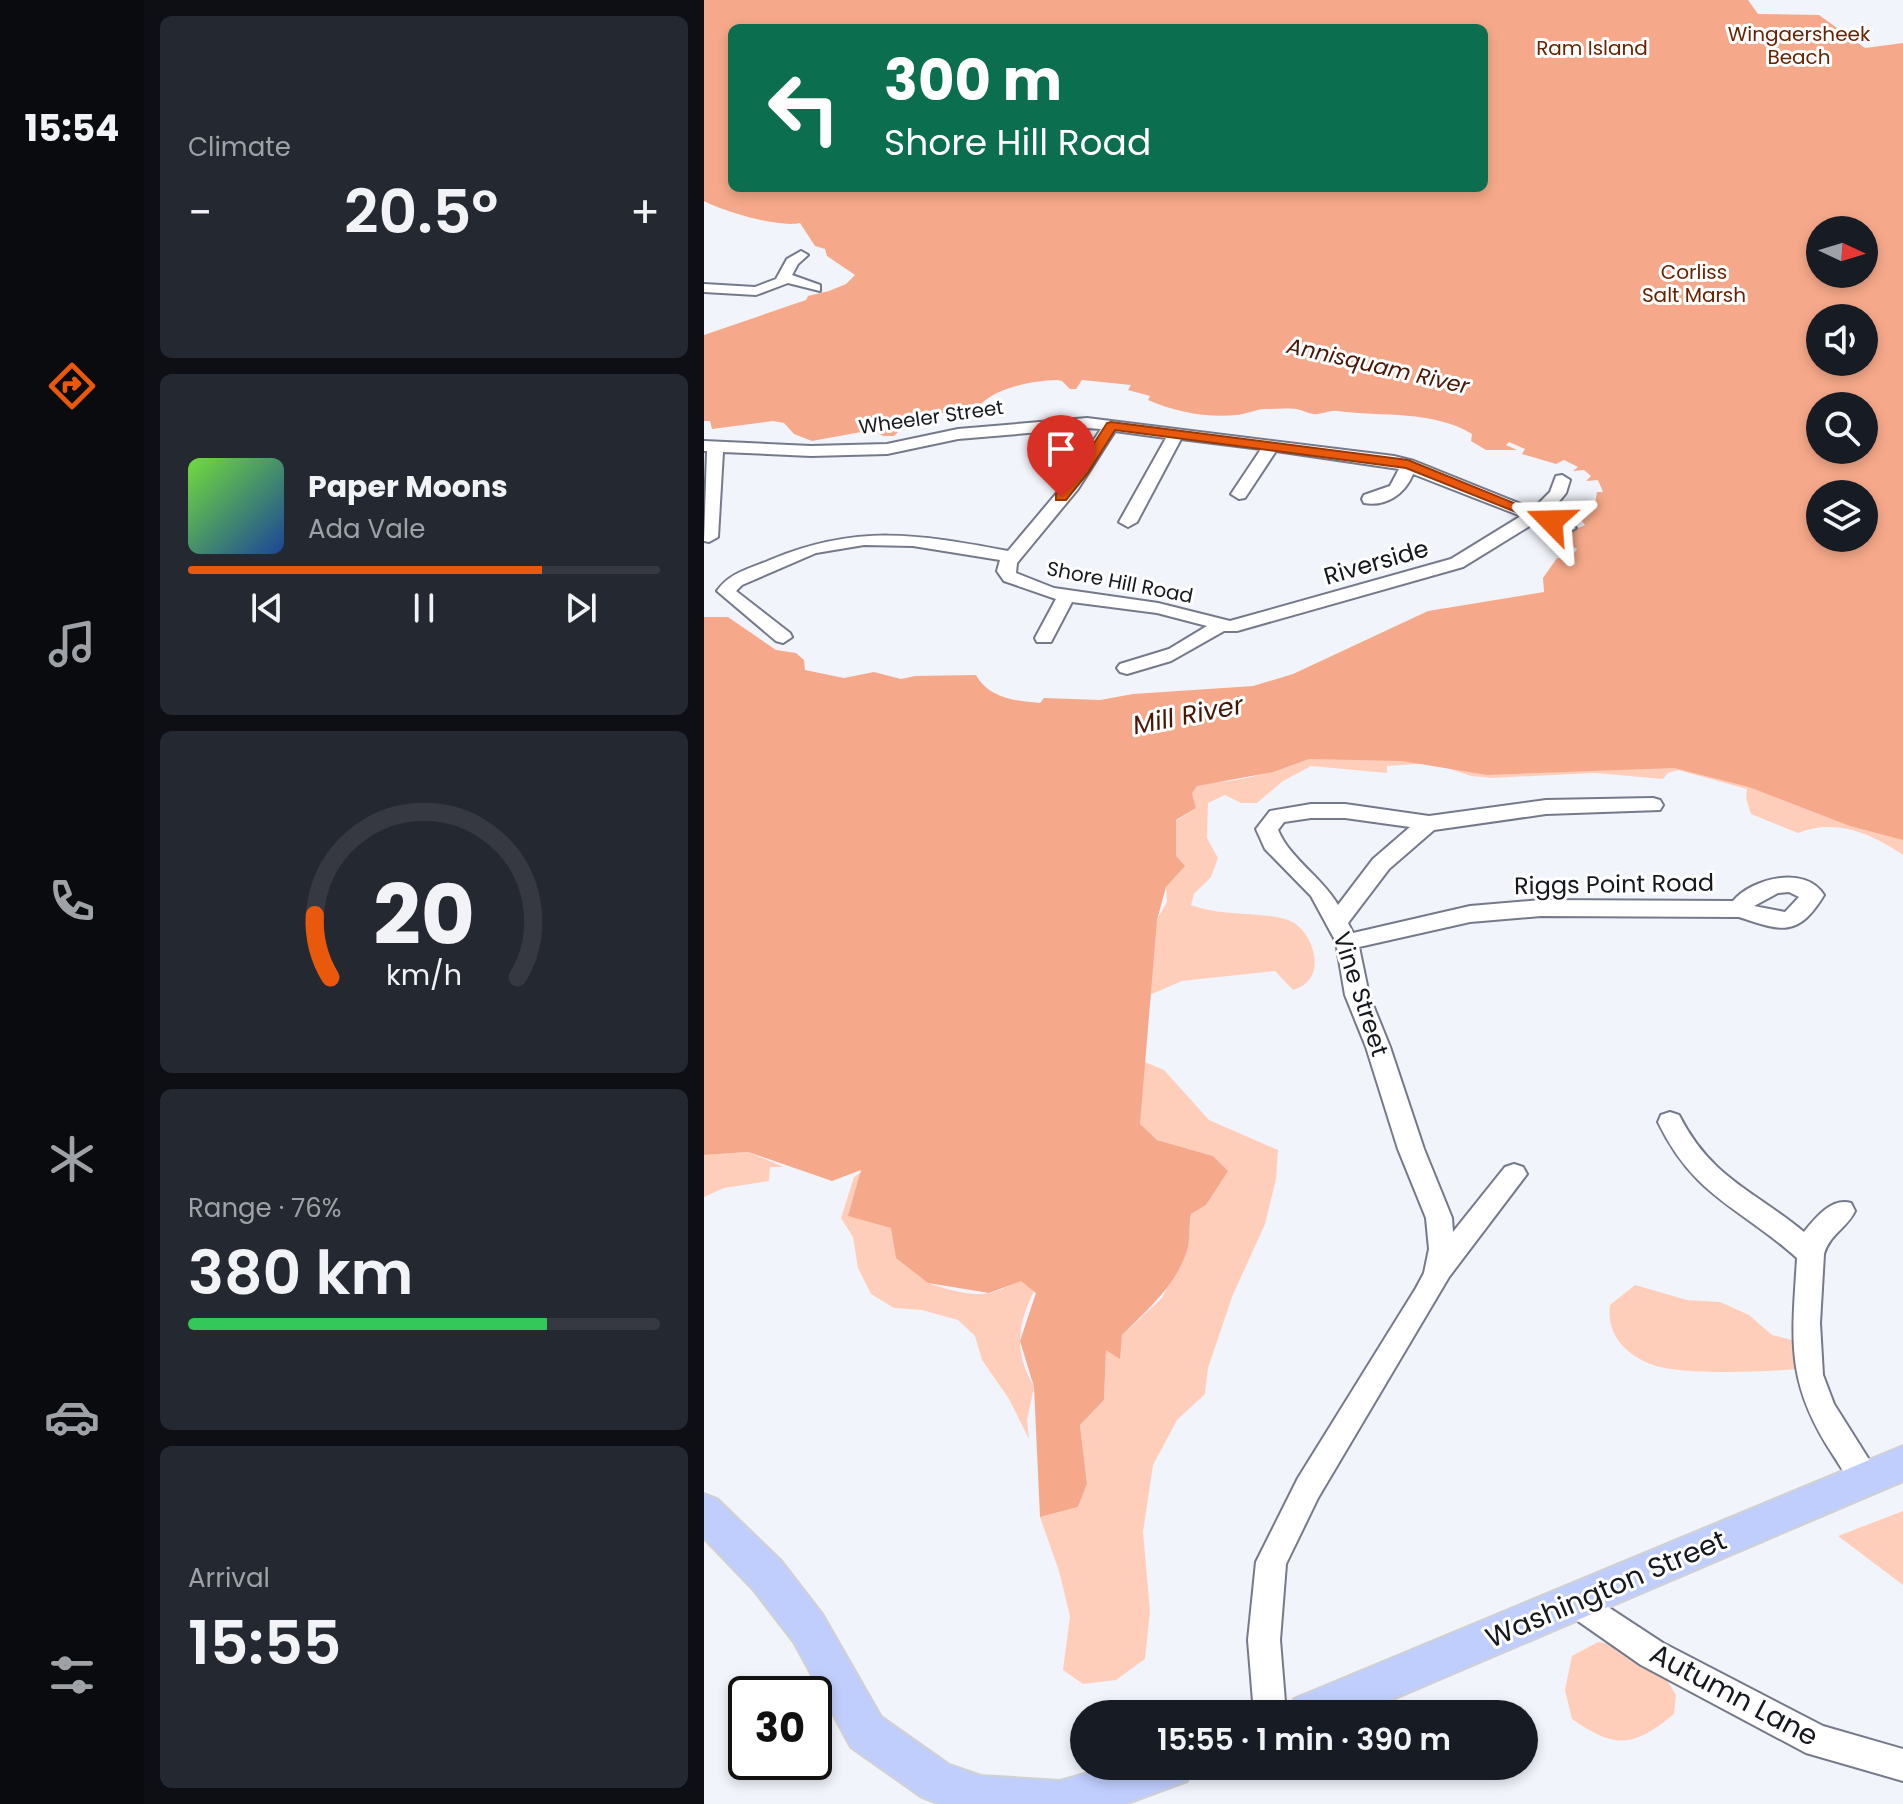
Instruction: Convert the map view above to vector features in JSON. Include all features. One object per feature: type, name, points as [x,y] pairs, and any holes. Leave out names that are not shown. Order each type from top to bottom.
[{"type":"main road","name":"Washington Street","points":[[1342,1700],[1903,1463]]},
{"type":"main road","points":[[704,1512],[767,1575],[808,1628],[866,1732],[940,1793],[1060,1802],[1098,1798],[1140,1780]]},
{"type":"street","points":[[704,288],[766,290],[786,278],[792,262],[801,255]]},
{"type":"street","points":[[786,278],[815,288]]},
{"type":"street","name":"Wheeler Street","points":[[709,446],[811,451],[887,449],[989,430],[1076,423],[1111,426],[1408,464],[1567,528]]},
{"type":"street","name":"Shore Hill Road","points":[[1111,426],[1072,485],[1011,557],[1006,571],[1017,582],[1066,596],[1158,608],[1219,626]]},
{"type":"street","points":[[1128,522],[1175,435]]},
{"type":"street","points":[[709,446],[709,537]]},
{"type":"street","points":[[1239,494],[1272,446]]},
{"type":"street","points":[[1370,499],[1390,495],[1399,489],[1405,480],[1408,464]]},
{"type":"street","points":[[1535,515],[1558,493],[1562,480]]},
{"type":"street","name":"Riverside","points":[[1219,626],[1230,627],[1256,621],[1457,563],[1475,555],[1535,515]]},
{"type":"street","points":[[783,637],[731,596],[726,591],[729,586],[746,575],[814,548],[858,540],[906,540],[1011,557]]},
{"type":"street","points":[[1044,638],[1066,596]]},
{"type":"street","points":[[1127,668],[1173,655],[1196,644],[1219,626]]},
{"type":"street","name":"Vine Street","points":[[1437,1274],[1442,1249],[1439,1218],[1411,1149],[1378,1047],[1357,995],[1342,931],[1395,849],[1429,823],[1546,807],[1653,805]]},
{"type":"street","points":[[1342,931],[1319,891],[1268,837],[1270,823],[1286,813],[1311,811],[1345,811],[1429,823]]},
{"type":"street","name":"Riggs Point Road","points":[[1342,931],[1541,908],[1740,909]]},
{"type":"street","points":[[1670,1122],[1691,1163],[1713,1182],[1786,1230],[1811,1254]]},
{"type":"street","name":"Vine Street","points":[[1269,1700],[1264,1640],[1271,1562],[1308,1488],[1437,1274],[1514,1174]]},
{"type":"street","points":[[1842,1211],[1815,1237],[1811,1254],[1808,1362],[1814,1391],[1840,1440],[1865,1477]]},
{"type":"street","name":"Autumn Lane","points":[[1576,1601],[1652,1654],[1818,1741],[1903,1765]]},
{"type":"shaded area","points":[[1903,638],[1903,855],[1878,840],[1852,830],[1826,827],[1798,833],[1751,814],[1746,798],[1747,789],[1678,770],[1668,773],[1663,779],[1595,773],[1491,778],[1471,776],[1432,763],[1387,766],[1387,773],[1311,766],[1283,781],[1257,803],[1241,803],[1225,795],[1208,803],[1207,838],[1218,858],[1211,877],[1194,894],[1191,905],[1285,919],[1299,926],[1314,954],[1313,973],[1309,980],[1293,990],[1275,971],[1182,981],[1145,997],[1156,921],[1167,902],[1166,887],[1176,856],[1173,845],[1176,821],[1196,808],[1190,786],[1247,778],[1298,761]]},
{"type":"shaded area","points":[[1140,1060],[1164,1070],[1209,1120],[1278,1150],[1276,1179],[1265,1224],[1232,1297],[1208,1368],[1205,1394],[1177,1420],[1153,1465],[1143,1532],[1150,1611],[1145,1659],[1116,1680],[1083,1684],[1063,1670],[1070,1616],[1059,1571],[1040,1517],[1078,1507],[1087,1484],[1080,1425],[1104,1400],[1106,1350],[1162,1298],[1188,1246],[1191,1214],[1206,1205],[1222,1177],[1213,1156],[1157,1140],[1134,1120]]},
{"type":"shaded area","points":[[748,1152],[784,1167],[770,1167],[769,1181],[724,1188],[704,1197],[704,1155]]},
{"type":"shaded area","points":[[872,1165],[928,1283],[958,1292],[982,1294],[1043,1273],[1021,1329],[1022,1356],[1034,1387],[1027,1420],[1029,1439],[1009,1399],[982,1360],[975,1336],[958,1320],[922,1310],[894,1308],[871,1294],[858,1268],[853,1237],[841,1218],[854,1177]]},
{"type":"shaded area","points":[[1635,1285],[1687,1300],[1720,1302],[1749,1315],[1772,1335],[1804,1343],[1823,1354],[1816,1367],[1780,1370],[1709,1372],[1653,1365],[1626,1350],[1611,1326],[1610,1305]]},
{"type":"shaded area","points":[[1903,1511],[1903,1585],[1838,1536]]},
{"type":"shaded area","points":[[1598,1642],[1633,1648],[1660,1669],[1676,1695],[1674,1714],[1647,1733],[1624,1740],[1600,1736],[1572,1719],[1565,1690],[1572,1656]]},
{"type":"water","points":[[704,0],[1748,0],[1758,14],[1819,15],[1865,48],[1903,43],[1903,840],[1850,826],[1749,787],[1674,768],[1487,775],[1402,761],[1309,759],[1273,772],[1197,786],[1192,793],[1196,808],[1176,820],[1176,856],[1185,866],[1166,887],[1157,920],[1140,1124],[1157,1140],[1213,1156],[1228,1171],[1206,1205],[1191,1214],[1188,1247],[1177,1273],[1161,1295],[1122,1335],[1120,1359],[1106,1350],[1104,1400],[1080,1425],[1087,1484],[1078,1507],[1040,1517],[1034,1387],[1020,1341],[1036,1293],[1021,1281],[989,1293],[928,1283],[896,1258],[891,1228],[848,1216],[861,1170],[832,1181],[748,1152],[704,1155],[704,617],[728,617],[776,650],[796,653],[804,660],[805,670],[844,678],[874,672],[901,679],[976,675],[988,689],[1021,701],[1040,703],[1044,698],[1100,700],[1133,694],[1253,686],[1293,674],[1428,611],[1544,592],[1543,578],[1557,558],[1570,559],[1577,549],[1566,543],[1574,530],[1585,525],[1581,520],[1586,503],[1595,504],[1597,492],[1603,492],[1598,480],[1586,481],[1591,476],[1584,470],[1573,471],[1578,467],[1564,460],[1556,464],[1522,454],[1525,449],[1509,442],[1506,445],[1517,450],[1486,450],[1471,441],[1472,434],[1441,421],[1337,411],[1313,414],[1298,409],[1262,409],[1226,416],[1203,415],[1148,400],[1150,396],[1128,390],[1131,385],[1082,380],[1076,389],[1070,389],[1057,380],[1016,386],[997,393],[981,404],[952,408],[952,413],[935,413],[910,420],[894,436],[883,436],[872,430],[812,441],[794,434],[784,423],[773,421],[712,429],[710,421],[704,421],[704,335],[829,291],[846,284],[855,275],[827,256],[825,249],[815,246],[800,223],[778,223],[737,214],[704,201]]},
{"type":"route","points":[[1061,497],[1083,470],[1111,426],[1408,464],[1551,521]]},
{"type":"park label","name":"Wingaersheek Beach","points":[[1799,46]]},
{"type":"park label","name":"Ram Island","points":[[1592,48]]},
{"type":"park label","name":"Corliss Salt Marsh","points":[[1694,284]]},
{"type":"water label","name":"Annisquam River","points":[[1378,366]]},
{"type":"water label","name":"Mill River","points":[[1188,715]]}]
